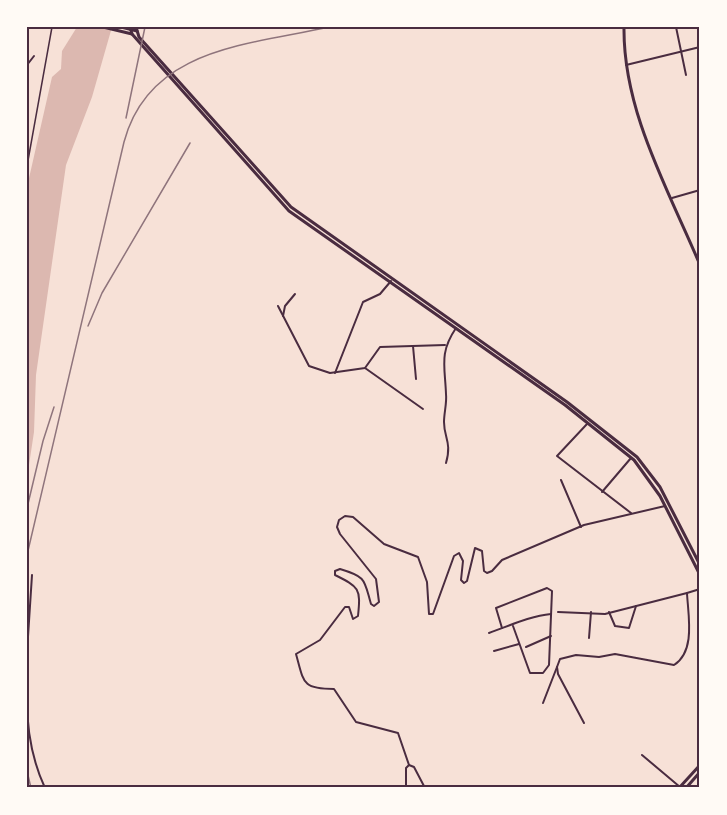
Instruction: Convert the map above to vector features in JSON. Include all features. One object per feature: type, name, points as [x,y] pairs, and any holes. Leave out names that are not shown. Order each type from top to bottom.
[{"type":"main road","points":[[103,27],[132,34]]},
{"type":"main road","points":[[121,27],[136,29],[285,202],[391,281]]},
{"type":"main road","points":[[624,27],[626,65],[635,111],[700,265]]},
{"type":"main road","points":[[130,28],[132,34],[282,205],[565,401],[633,455],[651,473],[700,574]]},
{"type":"main road","points":[[132,34],[136,29]]},
{"type":"main road","points":[[457,327],[631,458],[667,505],[700,565]]},
{"type":"main road","points":[[680,787],[700,765]]},
{"type":"main road","points":[[686,788],[700,772]]},
{"type":"street","points":[[27,166],[52,27]]},
{"type":"street","points":[[676,27],[686,75]]},
{"type":"street","points":[[626,65],[700,47]]},
{"type":"street","points":[[27,65],[34,56]]},
{"type":"street","points":[[672,198],[700,190]]},
{"type":"street","points":[[335,373],[361,306],[367,300],[380,294],[391,281]]},
{"type":"street","points":[[283,316],[285,306],[295,294]]},
{"type":"street","points":[[278,306],[309,366],[335,373],[365,368],[380,348],[445,345]]},
{"type":"street","points":[[446,463],[449,452],[444,423],[447,396],[444,386],[445,345],[457,327]]},
{"type":"street","points":[[413,346],[416,379]]},
{"type":"street","points":[[365,368],[423,409]]},
{"type":"street","points":[[587,423],[557,456],[631,513]]},
{"type":"street","points":[[602,492],[631,458]]},
{"type":"street","points":[[561,480],[581,527]]},
{"type":"street","points":[[425,788],[414,767],[409,765],[398,733],[356,722],[334,689],[314,689],[307,685],[296,654],[320,640],[345,607],[349,607],[353,618],[358,616],[358,590],[352,581],[335,575],[335,571],[340,568],[362,578],[368,585],[371,604],[374,606],[379,602],[376,579],[340,534],[337,527],[339,520],[345,516],[353,517],[384,544],[418,557],[427,582],[429,614],[436,611],[454,556],[459,553],[462,555],[461,580],[464,583],[467,581],[475,548],[482,551],[484,571],[492,572],[502,560],[581,527],[667,505]]},
{"type":"street","points":[[27,652],[32,575]]},
{"type":"street","points":[[502,628],[496,608],[547,588],[553,595],[548,669]]},
{"type":"street","points":[[558,612],[609,612],[700,589]]},
{"type":"street","points":[[543,703],[558,662],[565,657],[599,657],[615,654],[674,665],[679,662],[686,648],[689,634],[687,593]]},
{"type":"street","points":[[609,612],[615,626],[629,628],[636,606]]},
{"type":"street","points":[[589,638],[591,612]]},
{"type":"street","points":[[489,633],[513,626],[535,615],[552,614]]},
{"type":"street","points":[[513,626],[530,673],[539,675],[548,669]]},
{"type":"street","points":[[526,647],[551,636]]},
{"type":"street","points":[[494,651],[519,644]]},
{"type":"street","points":[[557,668],[584,723]]},
{"type":"street","points":[[548,669],[555,673]]},
{"type":"street","points":[[27,700],[31,745],[45,788]]},
{"type":"street","points":[[642,755],[680,787]]},
{"type":"street","points":[[406,788],[406,768],[409,765]]},
{"type":"shaded area","points":[[77,27],[112,27],[92,97],[66,165],[36,375],[34,432],[27,478],[27,187],[52,77],[61,69],[62,51]]},
{"type":"railway","points":[[126,118],[145,27]]},
{"type":"railway","points":[[27,555],[124,142],[137,111],[155,86],[179,69],[206,56],[236,46],[329,27]]},
{"type":"railway","points":[[88,326],[102,293],[190,143]]},
{"type":"railway","points":[[27,508],[43,441],[54,407]]},
{"type":"railway","points":[[27,771],[31,788]]}]
